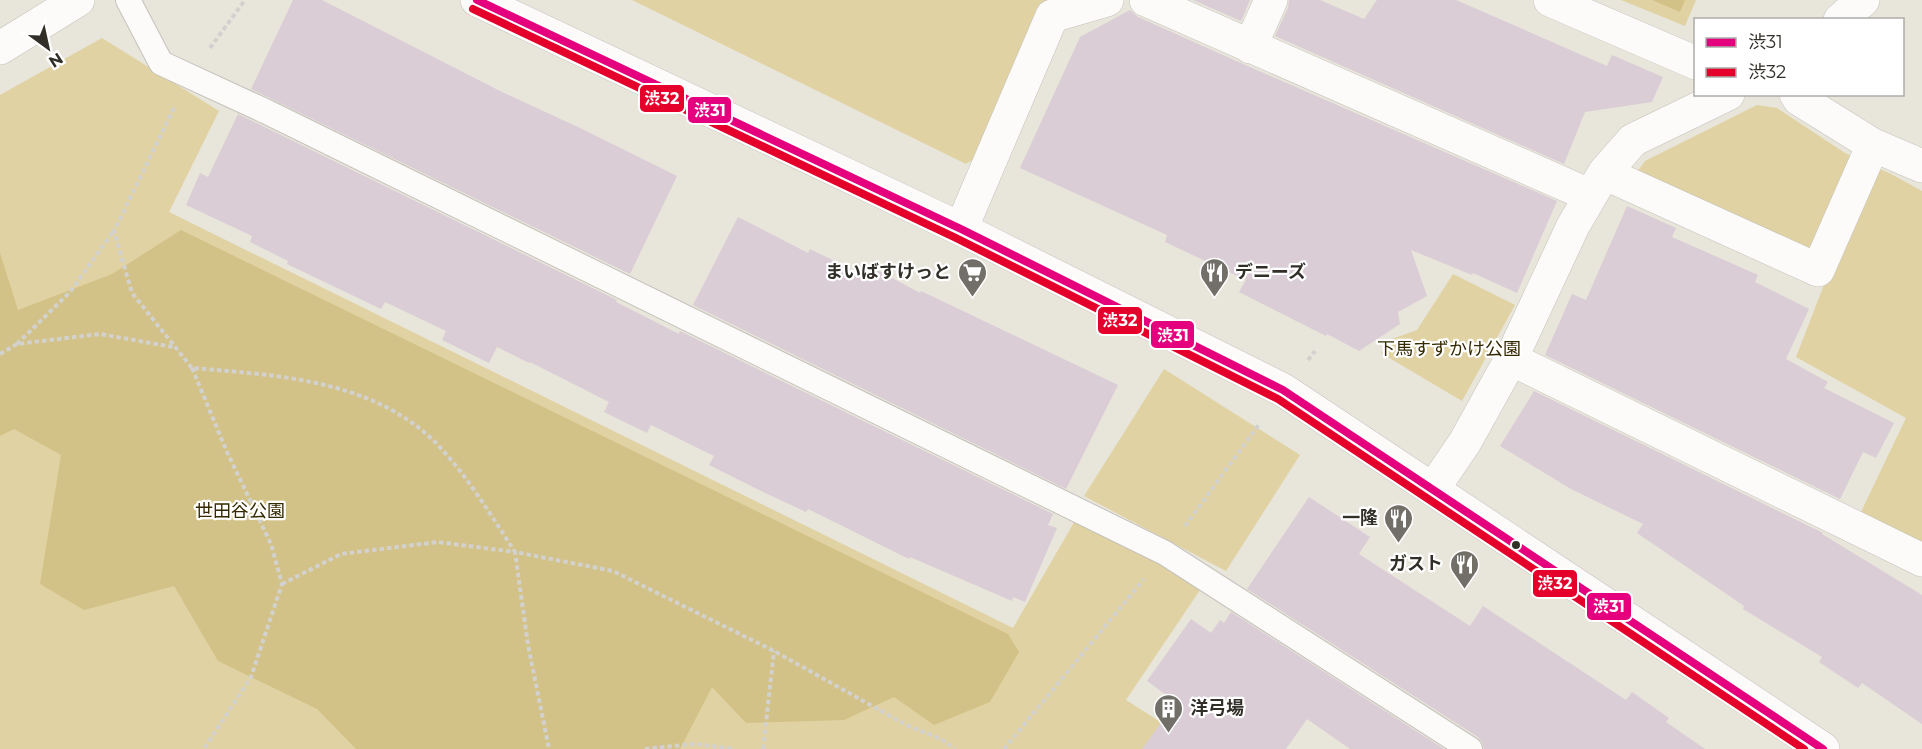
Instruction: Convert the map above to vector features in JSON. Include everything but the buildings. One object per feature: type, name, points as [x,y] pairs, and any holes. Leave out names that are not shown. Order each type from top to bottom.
[{"type":"street","points":[[0,48],[78,0]]},
{"type":"street","points":[[477,0],[961,229],[1282,390],[1823,749]]},
{"type":"street","points":[[961,229],[1052,16],[1107,0]]},
{"type":"street","points":[[1146,0],[1250,47],[1818,270],[1873,145]]},
{"type":"street","points":[[1250,47],[1271,0]]},
{"type":"street","points":[[1550,0],[1694,63]]},
{"type":"street","points":[[1842,18],[1863,0]]},
{"type":"street","points":[[1432,489],[1465,442],[1511,359],[1573,226],[1596,184],[1633,140],[1724,96]]},
{"type":"street","points":[[1797,96],[1798,99],[1873,145],[1922,166]]},
{"type":"street","points":[[1511,359],[1922,560]]},
{"type":"lane","points":[[128,0],[161,63],[265,111],[1165,553],[1470,749]]},
{"type":"path","points":[[0,354],[17,344],[70,292],[114,231],[189,76],[246,0]]},
{"type":"path","points":[[114,231],[132,292],[192,368],[227,452],[271,544],[282,584],[251,677],[204,749]]},
{"type":"path","points":[[17,344],[100,334],[174,347]]},
{"type":"path","points":[[192,368],[274,375],[341,389],[389,408],[435,442],[486,508],[515,552],[528,645],[549,749]]},
{"type":"path","points":[[282,584],[341,554],[438,542],[515,552],[613,570],[774,651],[908,726],[940,739],[955,749]]},
{"type":"path","points":[[763,749],[774,651]]},
{"type":"path","points":[[645,749],[695,744],[735,749]]},
{"type":"green space","points":[[632,0],[1060,0],[980,155],[966,164]]},
{"type":"green space","points":[[1621,0],[1696,0],[1685,26]]},
{"type":"green space","points":[[1652,0],[1685,0],[1680,12]]},
{"type":"green space","name":"世田谷公園","points":[[102,38],[219,111],[169,212],[1013,628],[1076,519],[1202,587],[1126,700],[1203,749],[0,749],[0,95]]},
{"type":"green space","points":[[1757,105],[1777,108],[1845,153],[1922,191],[1922,546],[1859,516],[1906,418],[1796,357],[1832,264],[1637,172],[1645,161]]},
{"type":"green space","name":"世田谷公園","points":[[181,230],[1008,634],[1019,652],[990,702],[934,725],[894,697],[844,720],[746,723],[712,687],[680,749],[356,749],[317,709],[218,661],[174,586],[84,610],[40,584],[61,455],[14,429],[0,436],[0,253],[18,310],[112,274]]},
{"type":"green space","name":"下馬すずかけ公園","points":[[1453,274],[1515,305],[1462,401],[1381,353],[1392,339],[1417,330]]},
{"type":"green space","points":[[1164,369],[1300,455],[1226,571],[1084,496]]},
{"type":"transit line","name":"渋31","points":[[477,0],[961,229],[1283,390],[1823,749]]},
{"type":"transit line","name":"渋32","points":[[473,9],[956,238],[1278,399],[1804,749]]},
{"type":"place","name":"まいばすけっと","points":[[972,298]]},
{"type":"place","name":"デニーズ","points":[[1214,298]]},
{"type":"place","name":"一隆","points":[[1399,544]]},
{"type":"place","name":"ガスト","points":[[1464,590]]},
{"type":"place","name":"洋弓場","points":[[1169,734]]}]
